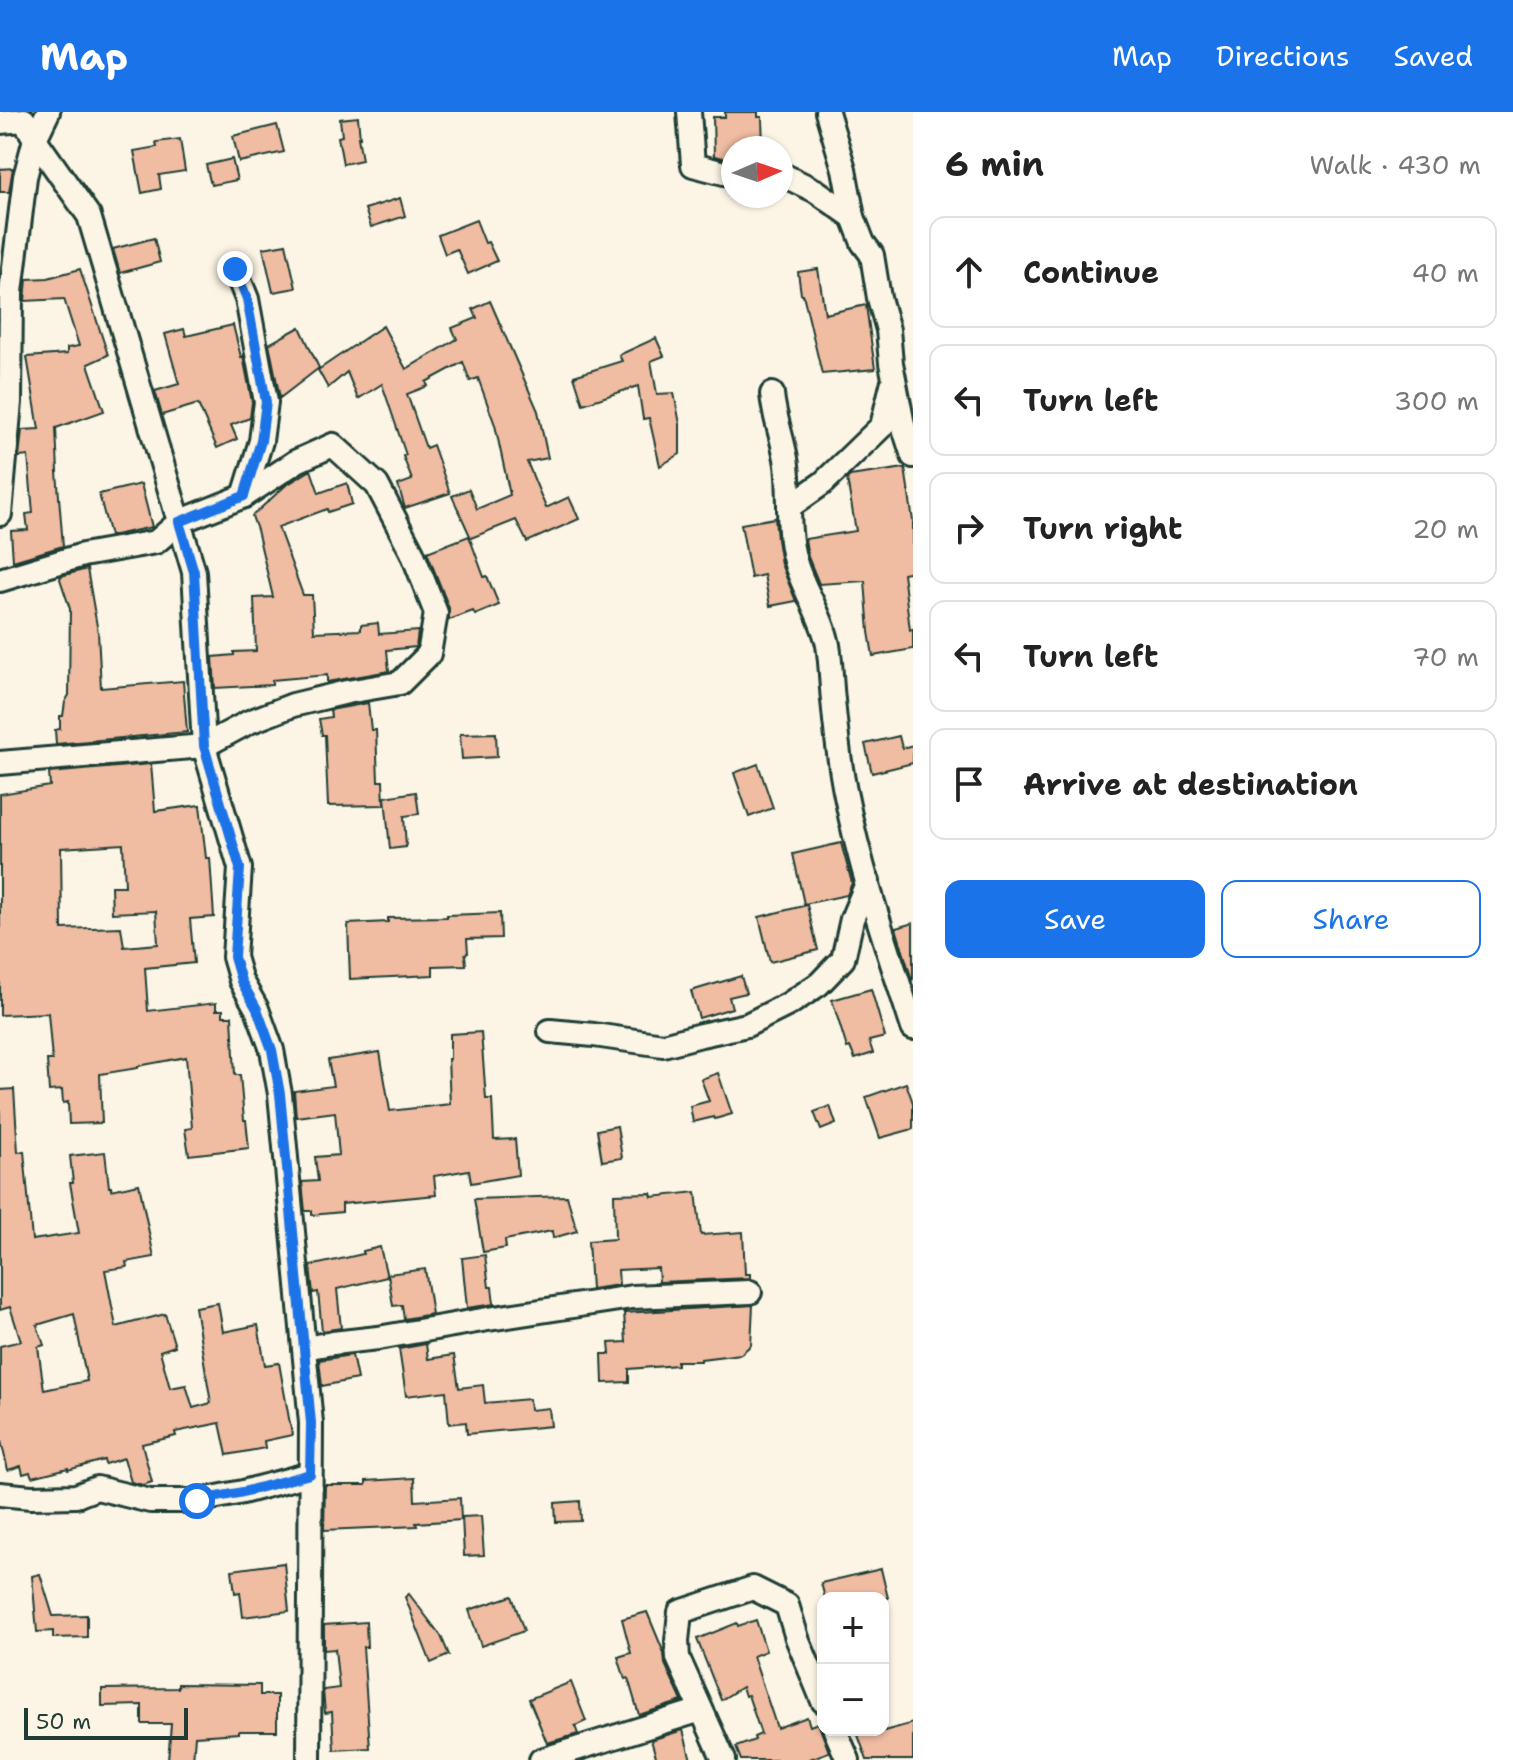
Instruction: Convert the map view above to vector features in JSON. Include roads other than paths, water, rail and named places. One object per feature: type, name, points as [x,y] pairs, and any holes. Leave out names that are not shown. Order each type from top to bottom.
[{"type":"street","points":[[0,122],[21,124],[48,112]]},
{"type":"street","points":[[689,112],[693,165],[721,172]]},
{"type":"street","points":[[827,112],[844,169],[853,217],[863,243],[872,255],[903,425],[913,456]]},
{"type":"street","points":[[0,514],[10,402],[11,292],[25,177],[21,124]]},
{"type":"street","points":[[21,124],[89,216],[194,572],[204,746],[240,868],[234,957],[241,981],[257,1009],[272,1050],[280,1094],[311,1423],[309,1760]]},
{"type":"street","points":[[793,180],[816,191],[853,217]]},
{"type":"street","points":[[235,269],[247,299],[266,402],[261,441],[244,496]]},
{"type":"street","points":[[789,507],[823,483],[882,426],[894,380]]},
{"type":"street","points":[[772,394],[773,411],[786,454],[794,557],[803,585],[821,620],[828,645],[835,727],[856,845],[913,1028]]},
{"type":"street","points":[[0,580],[83,555],[156,542],[179,522],[244,496],[297,461],[333,445],[377,485],[412,552],[436,613],[429,654],[400,683],[293,705],[249,722],[204,746],[0,763]]},
{"type":"street","points":[[550,1031],[663,1045],[747,1025],[789,1004],[819,984],[843,959],[852,919],[868,881]]},
{"type":"street","points":[[304,1348],[632,1297],[750,1292]]},
{"type":"street","points":[[0,1494],[76,1496],[97,1488],[150,1501],[197,1501],[310,1474]]},
{"type":"street","points":[[0,1486],[76,1496]]},
{"type":"street","points":[[724,1760],[678,1658],[680,1612],[753,1588],[787,1605],[817,1686]]},
{"type":"street","points":[[541,1760],[701,1710]]},
{"type":"street","points":[[838,1736],[848,1760]]}]
